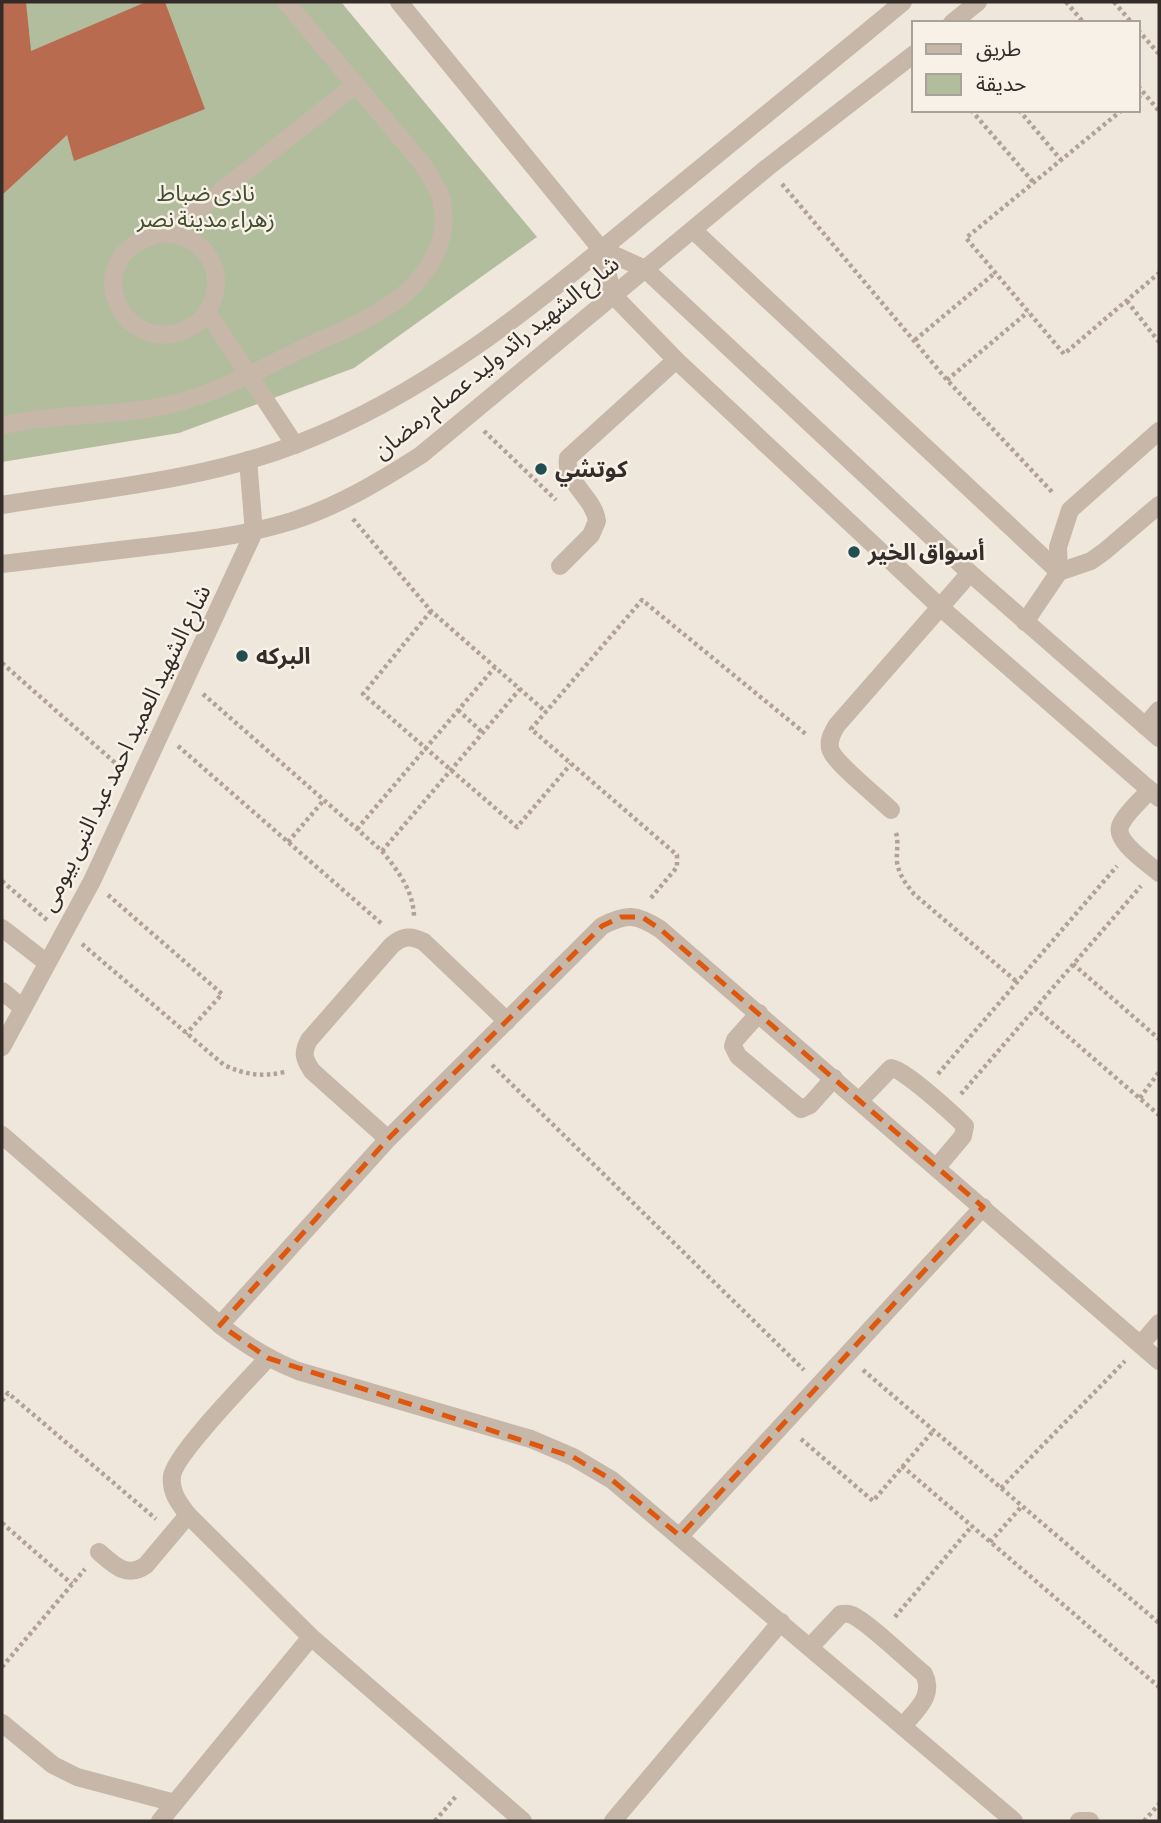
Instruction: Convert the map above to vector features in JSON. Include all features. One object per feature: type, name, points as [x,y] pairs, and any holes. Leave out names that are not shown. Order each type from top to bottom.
[{"type":"street","points":[[2,425],[139,410],[186,400],[249,375],[380,311],[410,290],[428,269],[438,248],[443,226],[443,204],[434,182],[420,161],[286,2]]},
{"type":"street","points":[[399,2],[601,249],[613,295],[676,360],[940,607],[1154,794],[1121,823],[1118,831],[1120,838],[1157,871]]},
{"type":"street","points":[[954,21],[978,2]]},
{"type":"street","name":"شارع الشهيد رائد وليد عصام رمضان","points":[[2,505],[175,477],[248,460],[295,445],[387,404],[474,349],[601,249],[899,3]]},
{"type":"street","name":"شارع الشهيد رائد وليد عصام رمضان","points":[[2,564],[212,540],[254,532],[295,520],[381,481],[421,455],[768,167],[912,56]]},
{"type":"street","points":[[168,233],[355,85]]},
{"type":"street","points":[[693,230],[1059,572]]},
{"type":"street","points":[[168,233],[189,239],[205,252],[215,272],[216,293],[208,313],[197,325],[182,333],[166,336],[149,333],[135,326],[123,314],[116,300],[113,283],[120,260],[136,241],[152,234],[168,233]]},
{"type":"street","points":[[601,249],[645,269],[970,573],[1159,738]]},
{"type":"street","points":[[208,313],[295,445]]},
{"type":"street","points":[[560,566],[591,534],[597,521],[592,505],[569,472],[568,458],[676,360]]},
{"type":"street","points":[[1059,572],[1058,547],[1070,510],[1159,431]]},
{"type":"street","name":"شارع الشهيد العميد احمد عبد النبى بيومى","points":[[2,1047],[92,881],[254,532],[248,460]]},
{"type":"street","points":[[1025,622],[1059,572],[1098,556],[1159,505]]},
{"type":"street","points":[[891,810],[840,762],[831,751],[830,737],[837,725],[970,573]]},
{"type":"street","points":[[1144,726],[1159,710]]},
{"type":"street","points":[[219,1325],[388,1139],[602,926],[621,917],[642,917],[660,929],[759,1013],[1159,1361]]},
{"type":"street","points":[[2,929],[47,963]]},
{"type":"street","points":[[388,1139],[312,1071],[305,1061],[304,1050],[309,1040],[407,938],[424,942],[507,1021]]},
{"type":"street","points":[[2,991],[23,1009]]},
{"type":"street","points":[[759,1013],[735,1040],[734,1051],[738,1056],[801,1109],[810,1105],[834,1078]]},
{"type":"street","points":[[860,1100],[886,1070],[901,1070],[961,1122],[965,1131],[937,1167]]},
{"type":"street","points":[[2,1135],[219,1325],[268,1358],[298,1371],[531,1439],[573,1457],[612,1480],[1014,1821]]},
{"type":"street","points":[[680,1536],[983,1207]]},
{"type":"street","points":[[1141,1345],[1159,1323]]},
{"type":"street","points":[[268,1358],[181,1455],[172,1476],[175,1498],[188,1515],[311,1637],[523,1821]]},
{"type":"street","points":[[99,1552],[120,1569],[129,1572],[138,1570],[188,1515]]},
{"type":"street","points":[[810,1647],[841,1614],[849,1614],[924,1674],[929,1690],[903,1726]]},
{"type":"street","points":[[613,1821],[781,1622]]},
{"type":"street","points":[[160,1821],[311,1637]]},
{"type":"street","points":[[2,1723],[53,1765],[77,1777],[175,1803]]},
{"type":"street","points":[[1079,1821],[1090,1821]]},
{"type":"path","points":[[1066,2],[1082,21]]},
{"type":"path","points":[[1114,2],[1130,21]]},
{"type":"path","points":[[1140,32],[1159,54]]},
{"type":"path","points":[[1140,88],[1159,111]]},
{"type":"path","points":[[1140,96],[1144,93]]},
{"type":"path","points":[[973,112],[1034,183]]},
{"type":"path","points":[[1021,112],[1061,160]]},
{"type":"path","points":[[1120,112],[966,238],[1064,354],[1159,273]]},
{"type":"path","points":[[768,167],[947,380],[1070,510]]},
{"type":"path","points":[[915,340],[995,273]]},
{"type":"path","points":[[1127,300],[1159,342]]},
{"type":"path","points":[[947,380],[1028,312]]},
{"type":"path","points":[[469,415],[562,507]]},
{"type":"path","points":[[339,502],[431,611],[546,712]]},
{"type":"path","points":[[642,917],[650,898],[677,867],[677,855],[531,729],[642,600],[807,735],[817,740],[830,737]]},
{"type":"path","points":[[431,611],[363,694],[517,827],[571,764]]},
{"type":"path","points":[[2,663],[137,782]]},
{"type":"path","points":[[357,829],[495,667]]},
{"type":"path","points":[[161,732],[288,842],[407,938],[414,905],[402,876],[382,851],[186,680]]},
{"type":"path","points":[[382,851],[520,689]]},
{"type":"path","points":[[458,710],[483,733]]},
{"type":"path","points":[[288,842],[324,800]]},
{"type":"path","points":[[891,810],[899,842],[897,861],[902,879],[914,894],[1017,982]]},
{"type":"path","points":[[924,1090],[1132,849]]},
{"type":"path","points":[[947,1110],[1157,871]]},
{"type":"path","points":[[2,881],[223,1065],[243,1074],[265,1076],[286,1072],[305,1061]]},
{"type":"path","points":[[92,881],[222,994],[186,1034]]},
{"type":"path","points":[[1073,964],[1159,1038]]},
{"type":"path","points":[[1035,1008],[1159,1115]]},
{"type":"path","points":[[477,1051],[819,1385]]},
{"type":"path","points":[[1140,1098],[1159,1072]]},
{"type":"path","points":[[1001,1488],[1141,1345]]},
{"type":"path","points":[[846,1356],[1159,1623]]},
{"type":"path","points":[[2,1401],[8,1393],[172,1533]]},
{"type":"path","points":[[783,1424],[873,1501],[934,1430]]},
{"type":"path","points":[[902,1466],[1159,1687]]},
{"type":"path","points":[[990,1542],[1022,1506]]},
{"type":"path","points":[[2,1524],[72,1584]]},
{"type":"path","points":[[878,1636],[972,1526]]},
{"type":"path","points":[[2,1667],[99,1552]]},
{"type":"path","points":[[435,1821],[472,1777]]},
{"type":"path","points":[[1144,1821],[1159,1804]]},
{"type":"highlighted area","points":[[621,917],[642,917],[660,929],[983,1207],[680,1536],[612,1480],[573,1457],[268,1358],[220,1325],[388,1139],[602,926]]},
{"type":"green space","name":"نادى ضباط زهراء مدينة نصر","points":[[2,2],[341,2],[537,237],[354,368],[179,433],[2,462]]},
{"type":"building","points":[[2,2],[26,2],[31,51],[146,2],[165,2],[205,109],[74,161],[67,135],[2,195]]},
{"type":"place","name":"كوتشي","points":[[541,469]]},
{"type":"place","name":"أسواق الخير","points":[[854,552]]},
{"type":"place","name":"البركه","points":[[242,656]]}]
